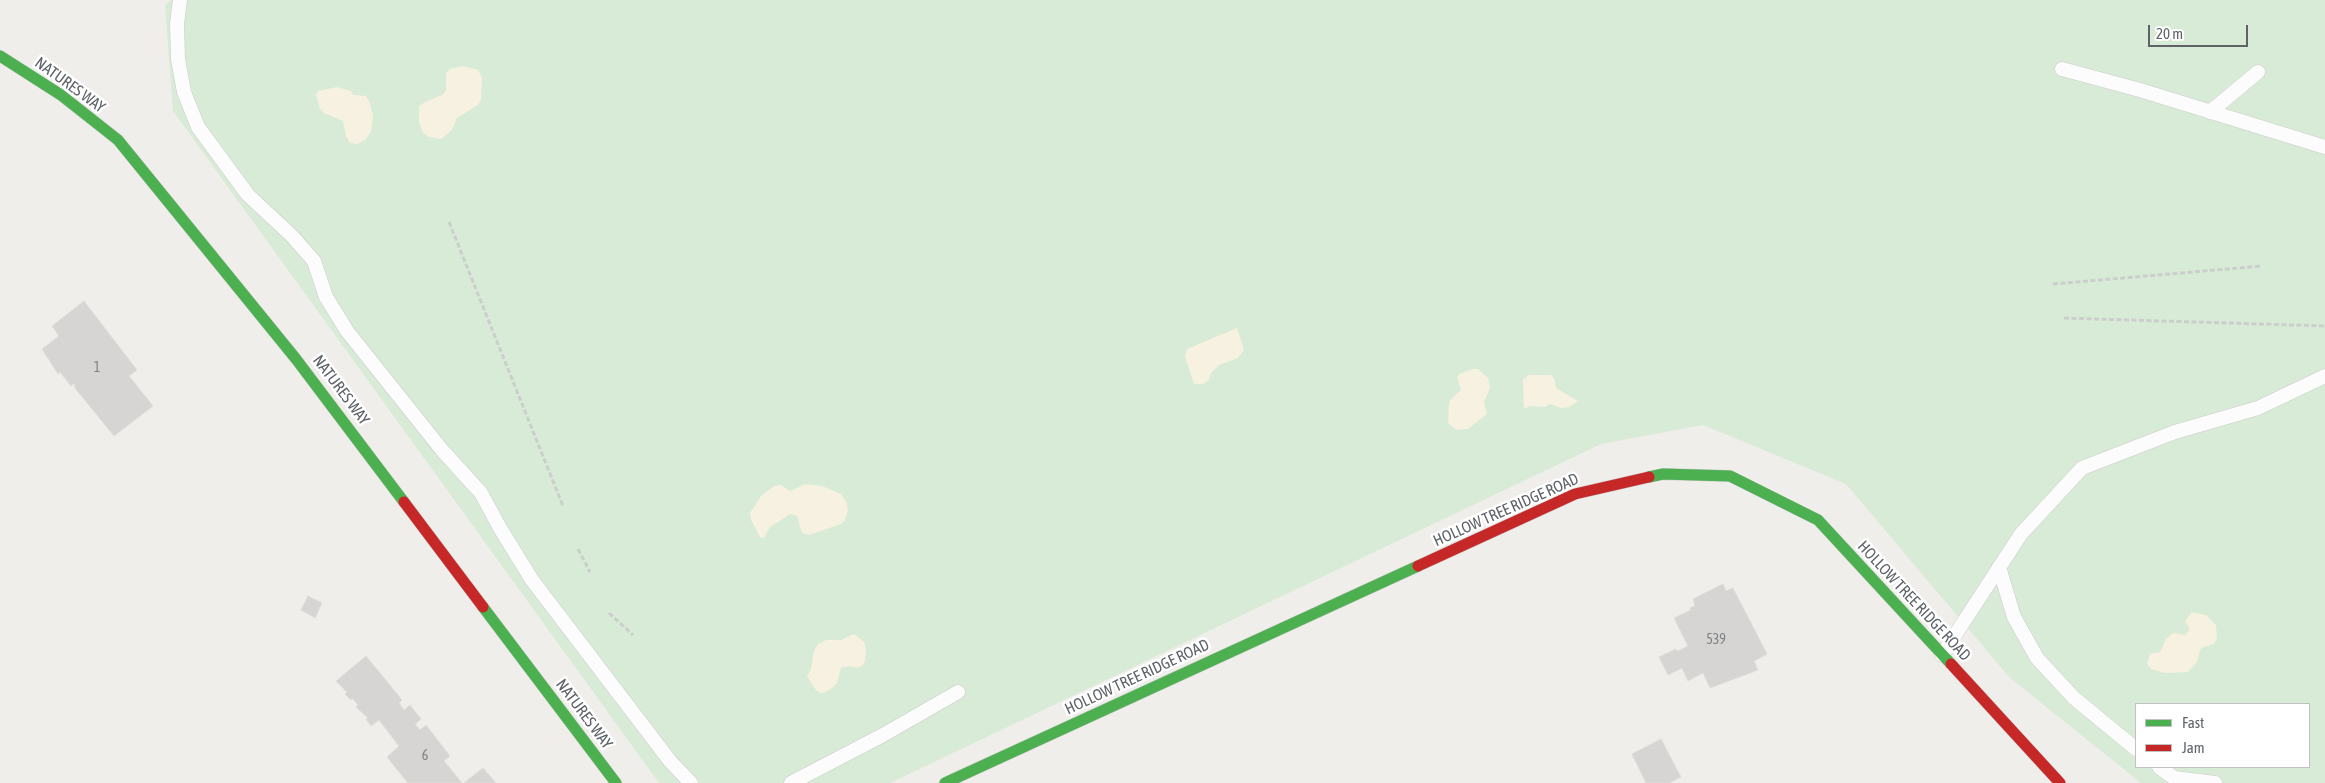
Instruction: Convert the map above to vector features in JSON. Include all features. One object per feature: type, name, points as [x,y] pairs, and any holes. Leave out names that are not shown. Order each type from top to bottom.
[{"type":"street","name":"NATURES WAY","points":[[0,56],[61,95],[118,140],[296,359],[616,783]]},
{"type":"street","name":"HOLLOW TREE RIDGE ROAD","points":[[946,783],[1575,494],[1663,474],[1730,476],[1818,520],[2060,783]]},
{"type":"lane","points":[[180,0],[177,24],[178,59],[184,92],[198,127],[248,195],[292,236],[314,261],[326,297],[348,332],[442,450],[481,493],[532,580],[670,761],[691,783]]},
{"type":"lane","points":[[2062,69],[2140,90],[2325,147]]},
{"type":"lane","points":[[2210,112],[2258,72]]},
{"type":"lane","points":[[1942,655],[2021,534],[2082,468],[2176,432],[2258,408],[2325,376]]},
{"type":"lane","points":[[1999,567],[2014,617],[2037,658],[2074,698],[2135,748]]},
{"type":"lane","points":[[791,783],[883,735],[958,692]]},
{"type":"lane","points":[[2160,768],[2174,778],[2215,783]]},
{"type":"path","points":[[449,222],[563,506]]},
{"type":"path","points":[[2053,284],[2262,266]]},
{"type":"path","points":[[2064,318],[2325,326]]},
{"type":"path","points":[[578,549],[590,572]]},
{"type":"path","points":[[609,612],[633,635]]},
{"type":"green space","points":[[171,0],[2325,0],[2325,783],[2141,783],[2009,677],[1846,484],[1703,425],[1601,444],[890,783],[659,783],[173,111],[165,5]]},
{"type":"sand","points":[[463,66],[478,70],[482,78],[481,100],[478,105],[457,118],[452,130],[445,136],[440,139],[429,137],[423,133],[419,122],[419,106],[442,95],[446,91],[446,73],[450,69]]},
{"type":"sand","points":[[337,87],[351,91],[353,95],[366,96],[370,103],[373,116],[371,132],[365,140],[357,144],[350,143],[346,136],[343,121],[324,113],[320,109],[316,95],[318,91]]},
{"type":"sand","points":[[1237,328],[1244,350],[1238,358],[1219,365],[1211,373],[1209,380],[1203,384],[1194,384],[1185,357],[1187,349]]},
{"type":"sand","points":[[1478,369],[1488,378],[1490,388],[1484,402],[1487,414],[1468,429],[1456,430],[1448,423],[1449,404],[1451,399],[1461,390],[1457,377],[1459,374]]},
{"type":"sand","points":[[1529,375],[1551,375],[1554,378],[1556,388],[1578,401],[1569,407],[1561,408],[1550,404],[1545,407],[1530,406],[1524,409],[1523,380]]},
{"type":"sand","points":[[806,484],[822,486],[841,494],[847,503],[848,511],[845,520],[841,524],[809,535],[802,533],[797,516],[790,514],[770,527],[764,538],[760,537],[751,520],[750,513],[761,496],[774,486],[781,485],[790,491]]},
{"type":"sand","points":[[2192,612],[2206,615],[2216,625],[2217,638],[2214,644],[2201,648],[2197,662],[2188,672],[2165,673],[2151,669],[2147,664],[2150,654],[2160,652],[2166,639],[2173,633],[2185,635],[2190,629],[2185,621]]},
{"type":"sand","points":[[854,634],[864,642],[866,650],[865,661],[862,666],[857,668],[849,666],[841,668],[837,683],[826,692],[820,693],[807,676],[811,669],[814,651],[818,644],[826,640],[841,640]]},
{"type":"building","points":[[84,301],[137,370],[129,376],[153,406],[114,436],[75,388],[74,383],[71,386],[60,372],[58,374],[42,349],[59,336],[52,326]]},
{"type":"building","points":[[1723,584],[1726,591],[1733,588],[1767,654],[1754,661],[1758,670],[1710,688],[1703,673],[1688,681],[1682,668],[1668,675],[1659,657],[1688,646],[1674,618],[1695,606],[1693,599]]},
{"type":"building","points":[[308,596],[322,603],[315,618],[301,610]]},
{"type":"building","points":[[366,656],[402,700],[399,703],[404,710],[410,705],[421,719],[415,724],[420,730],[426,725],[450,756],[444,761],[462,783],[408,783],[387,757],[399,746],[379,720],[371,726],[366,719],[368,718],[356,707],[358,705],[345,694],[347,692],[336,681]]},
{"type":"building","points":[[1661,739],[1681,777],[1669,783],[1646,783],[1632,754]]},
{"type":"building","points":[[483,768],[496,783],[464,783]]},
{"type":"traffic: fast","points":[[0,56],[61,95],[118,140],[296,359],[404,502]]},
{"type":"traffic: fast","points":[[1649,477],[1663,474],[1730,476],[1818,520],[1951,664]]},
{"type":"traffic: fast","points":[[945,783],[1418,566]]},
{"type":"traffic: fast","points":[[483,607],[616,783]]},
{"type":"traffic: jam","points":[[1418,566],[1575,494],[1649,477]]},
{"type":"traffic: jam","points":[[404,502],[483,607]]},
{"type":"traffic: jam","points":[[1951,664],[2060,783]]}]
